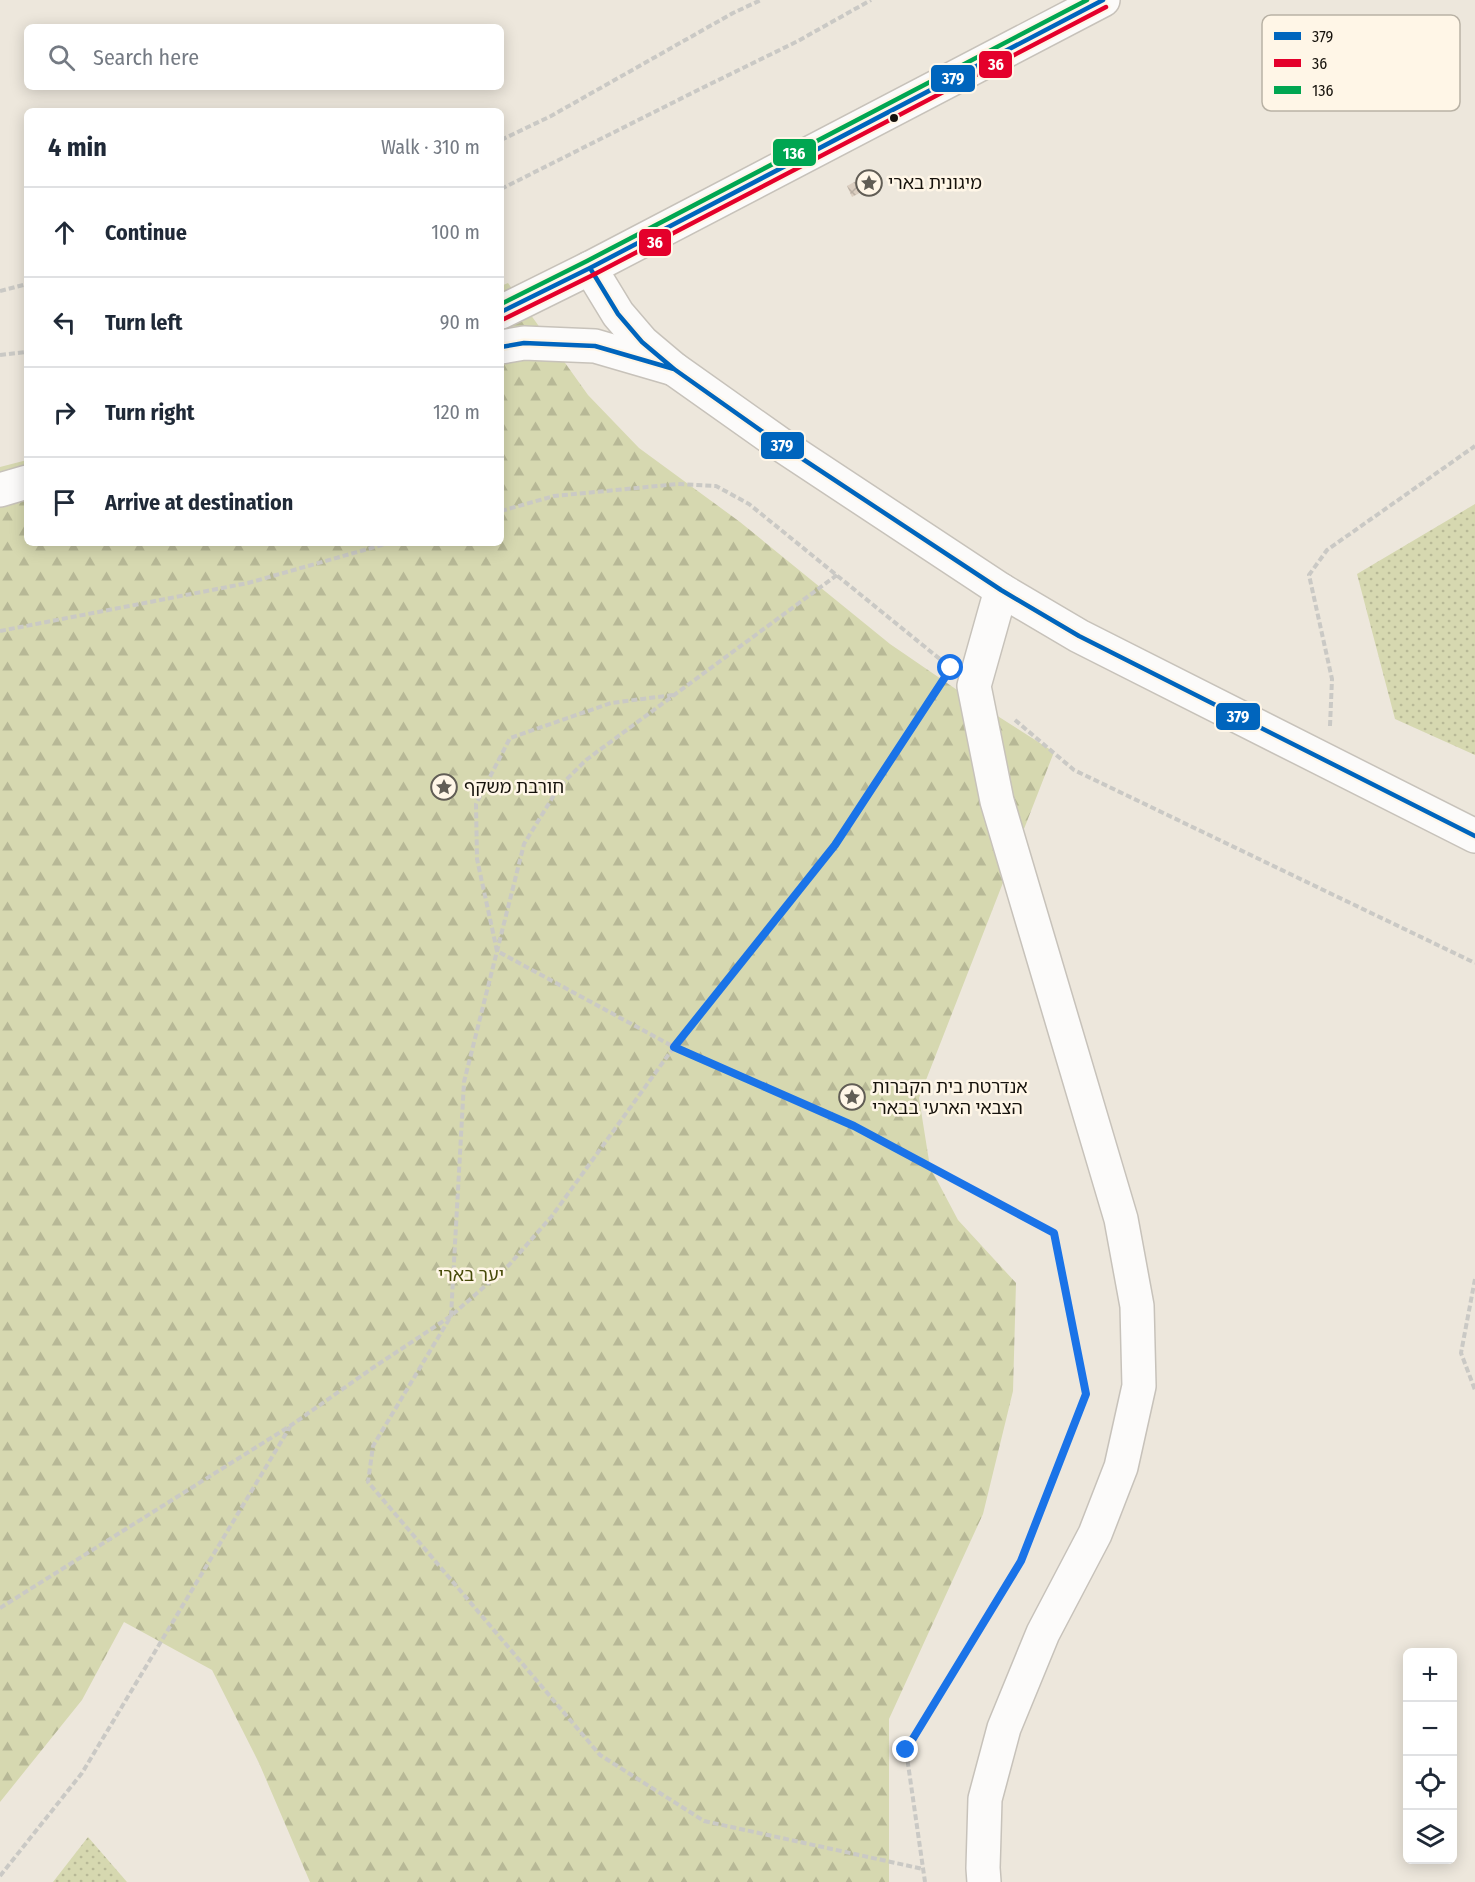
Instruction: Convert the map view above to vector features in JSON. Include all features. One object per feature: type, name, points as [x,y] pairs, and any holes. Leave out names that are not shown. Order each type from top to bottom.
[{"type":"main road","points":[[504,311],[590,268],[1103,0]]},
{"type":"main road","points":[[590,268],[618,314],[642,342],[674,369],[780,444],[1001,590],[1078,636],[1475,836]]},
{"type":"main road","points":[[504,346],[524,343],[595,346],[674,369]]},
{"type":"main road","points":[[0,490],[24,483]]},
{"type":"main road","points":[[984,1882],[985,1799],[1004,1728],[1043,1633],[1099,1523],[1120,1467],[1139,1386],[1137,1306],[1121,1219],[962,677],[1001,590]]},
{"type":"path","points":[[504,139],[551,116],[732,13],[761,0]]},
{"type":"path","points":[[504,188],[798,41],[872,0]]},
{"type":"path","points":[[0,291],[24,285]]},
{"type":"path","points":[[0,355],[24,352]]},
{"type":"path","points":[[1318,758],[1330,735],[1332,679],[1309,575],[1327,550],[1475,447]]},
{"type":"path","points":[[504,510],[555,496],[678,484],[716,486],[749,504],[1074,770],[1475,963]]},
{"type":"path","points":[[0,631],[248,583],[378,546]]},
{"type":"path","points":[[837,575],[586,760],[559,787],[524,843],[464,1082],[452,1316],[373,1446],[368,1482],[600,1755],[704,1821],[923,1869]]},
{"type":"path","points":[[0,1608],[290,1426],[452,1316],[509,1265],[552,1216],[674,1047],[835,845],[962,677]]},
{"type":"path","points":[[675,695],[611,703],[510,738],[477,804],[477,859],[497,951],[674,1047],[854,1126],[1054,1233],[1086,1394],[1021,1561],[906,1750],[925,1882]]},
{"type":"path","points":[[1475,1279],[1461,1353],[1475,1390]]},
{"type":"path","points":[[0,1876],[81,1773],[290,1426]]},
{"type":"green space","name":"יער בארי","points":[[508,283],[588,395],[639,448],[740,522],[890,644],[1054,752],[919,1098],[930,1167],[958,1220],[1016,1283],[1013,1391],[983,1514],[889,1719],[889,1882],[310,1882],[259,1763],[212,1670],[124,1622],[82,1700],[0,1802],[0,467],[24,461],[24,546],[504,546],[504,285]]},
{"type":"green space","points":[[1475,504],[1475,755],[1395,719],[1357,574]]},
{"type":"green space","points":[[88,1837],[127,1882],[53,1882]]},
{"type":"building","points":[[867,175],[873,186],[852,197],[847,186]]},
{"type":"transit line","name":"136","points":[[504,302],[1087,0]]},
{"type":"transit line","name":"379","points":[[504,311],[590,268],[1103,0]]},
{"type":"transit line","name":"36","points":[[504,319],[593,275],[1106,7]]},
{"type":"transit line","name":"379","points":[[590,268],[618,314],[642,342],[674,369],[780,444],[1001,590],[1079,636],[1475,836]]},
{"type":"transit line","name":"379","points":[[504,346],[524,343],[595,346],[674,369]]},
{"type":"place","name":"מיגונית בארי","points":[[869,183]]},
{"type":"place","name":"חורבת משקף","points":[[444,787]]},
{"type":"place","name":"אנדרטת בית הקברות הצבאי הארעי בבארי","points":[[852,1097]]},
{"type":"route","points":[[906,1750],[1021,1561],[1086,1394],[1054,1233],[854,1126],[674,1047],[835,845],[951,668]]}]
